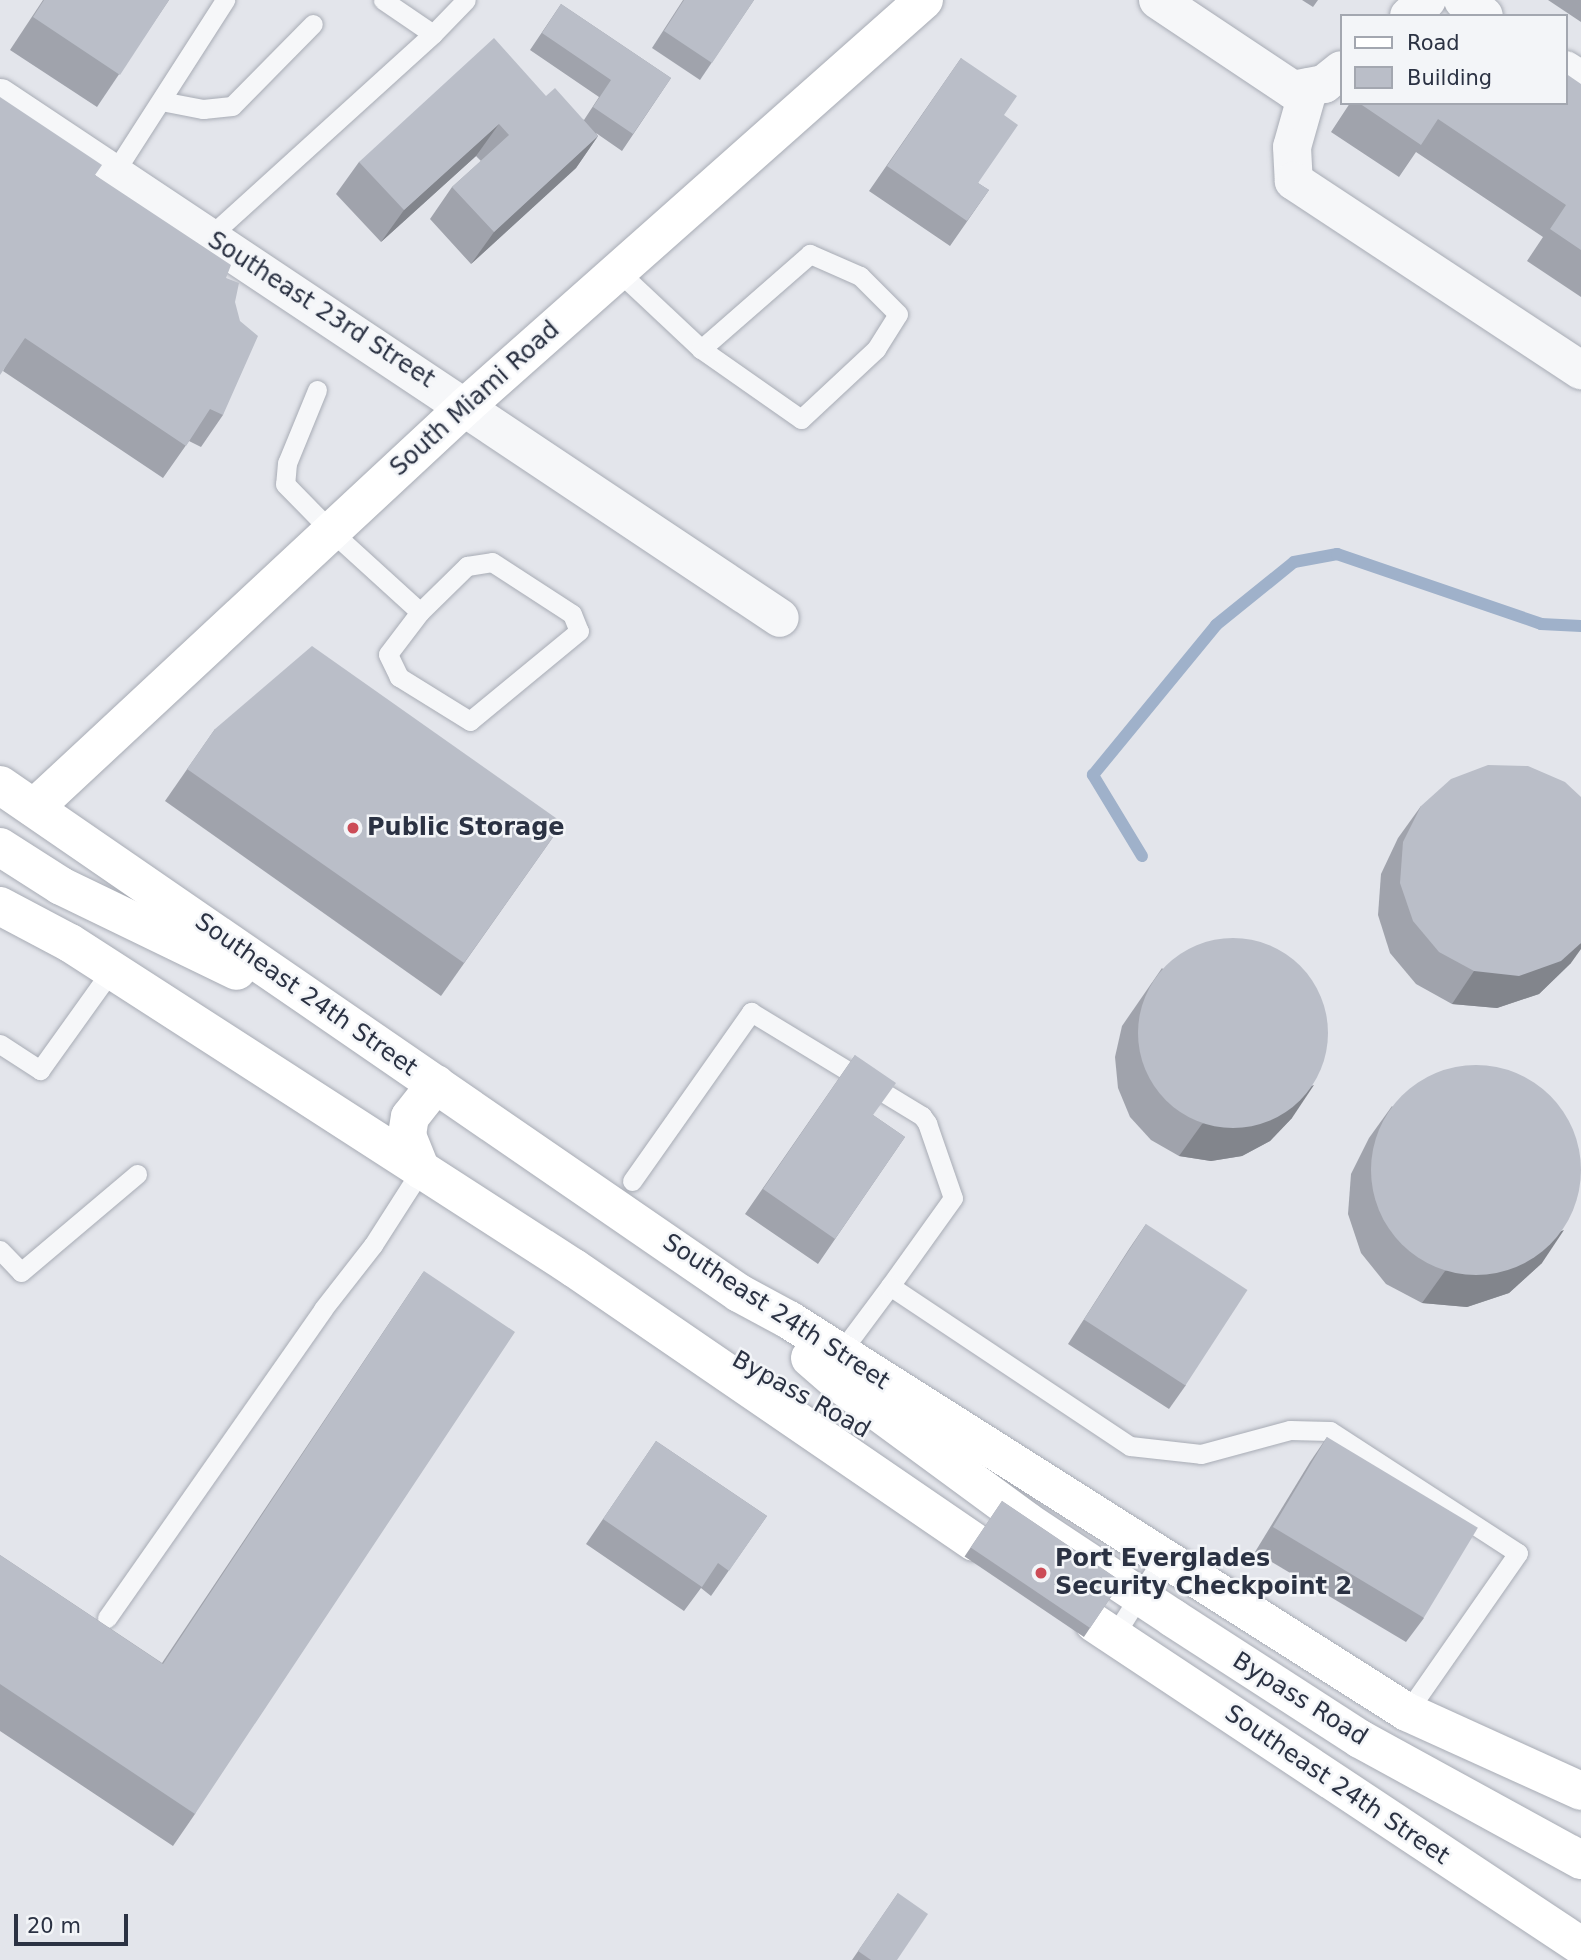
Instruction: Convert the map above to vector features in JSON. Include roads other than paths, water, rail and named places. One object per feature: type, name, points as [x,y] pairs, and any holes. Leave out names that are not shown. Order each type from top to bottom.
[{"type":"street","points":[[1158,0],[1293,90],[1325,78]]},
{"type":"street","points":[[1411,14],[1427,0]]},
{"type":"street","points":[[1463,0],[1481,14]]},
{"type":"street","name":"South Miami Road","points":[[34,808],[466,406],[916,2]]},
{"type":"street","points":[[1325,78],[1292,147],[1294,181],[1581,370]]},
{"type":"street","name":"Southeast 23rd Street","points":[[0,98],[466,406],[780,618]]},
{"type":"street","name":"Southeast 24th Street","points":[[0,785],[739,1293],[840,1353],[1407,1712],[1581,1791]]},
{"type":"street","points":[[0,847],[61,886],[346,1023]]},
{"type":"street","points":[[0,906],[70,943],[573,1268],[974,1542]]},
{"type":"street","points":[[421,1170],[407,1135],[410,1117],[436,1084]]},
{"type":"street","name":"Bypass Road","points":[[573,1268],[1028,1522]]},
{"type":"street","name":"Bypass Road","points":[[739,1293],[836,1381],[1028,1522],[1360,1739],[1581,1860]]},
{"type":"street","name":"Southeast 24th Street","points":[[1104,1629],[1581,1946]]},
{"type":"lane","points":[[114,173],[225,0]]},
{"type":"lane","points":[[383,0],[433,34]]},
{"type":"lane","points":[[209,237],[433,34],[466,0]]},
{"type":"lane","points":[[161,101],[204,110],[232,106],[313,24]]},
{"type":"lane","points":[[618,271],[701,349],[801,419],[876,349],[898,314],[860,276],[810,254],[701,349]]},
{"type":"lane","points":[[317,390],[287,463],[285,484],[331,531],[420,612]]},
{"type":"lane","points":[[492,562],[572,614],[579,631],[470,721],[398,677],[388,654],[420,612],[467,566],[492,562]]},
{"type":"lane","points":[[0,1044],[40,1070],[111,971]]},
{"type":"lane","points":[[632,1181],[751,1012],[922,1116],[927,1123],[953,1198],[840,1353]]},
{"type":"lane","points":[[107,1618],[323,1309],[373,1245],[421,1170]]},
{"type":"lane","points":[[0,1250],[21,1272],[137,1174]]},
{"type":"lane","points":[[890,1286],[1130,1446],[1201,1454],[1290,1430],[1329,1431],[1518,1553],[1407,1712]]},
{"type":"lane","points":[[1104,1629],[1141,1596],[1163,1559]]},
{"type":"waterway","points":[[1142,856],[1093,775],[1216,625],[1294,562],[1337,554],[1541,624],[1581,626]]},
{"type":"place","name":"Public Storage","points":[[353,828]]},
{"type":"place","name":"Port Everglades Security Checkpoint 2","points":[[1041,1573]]}]
